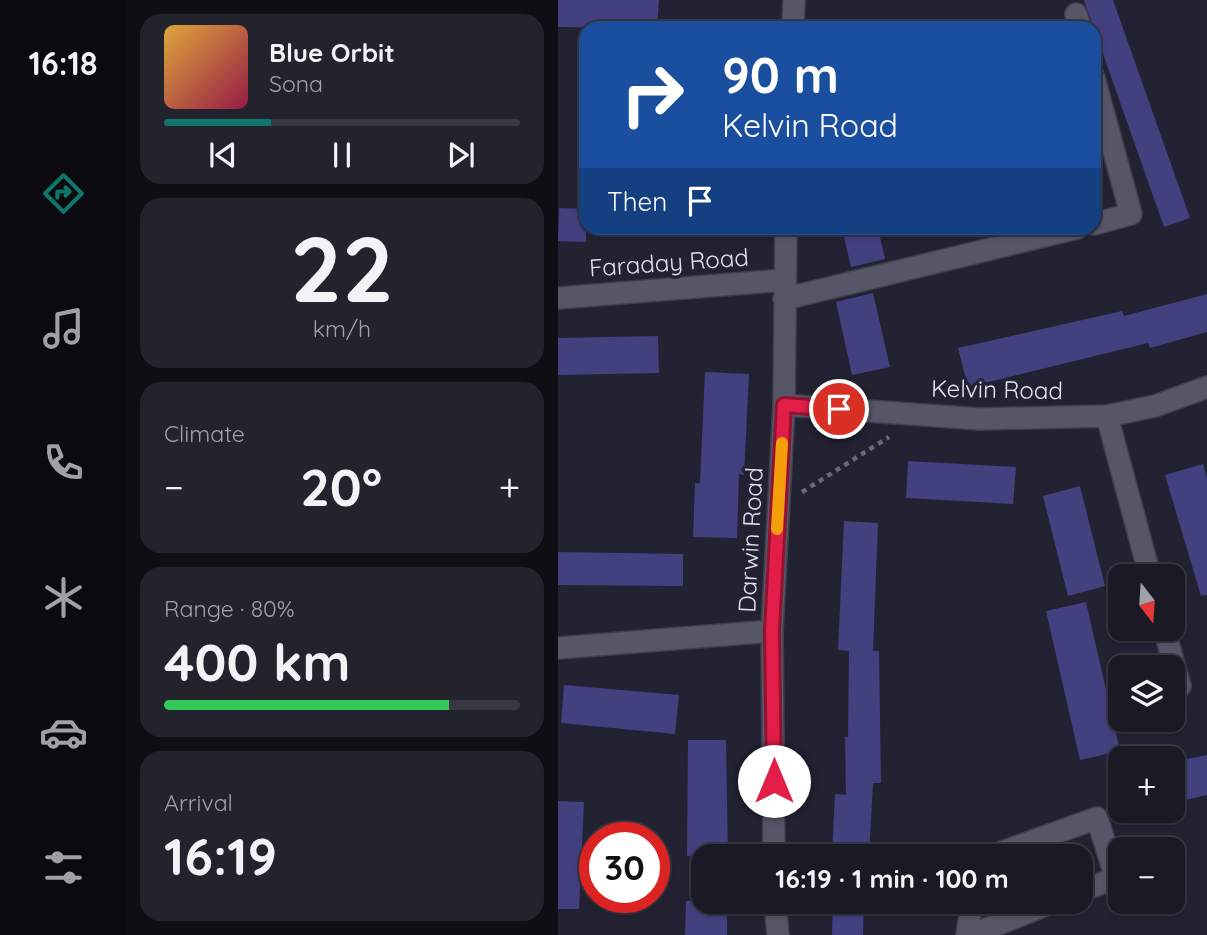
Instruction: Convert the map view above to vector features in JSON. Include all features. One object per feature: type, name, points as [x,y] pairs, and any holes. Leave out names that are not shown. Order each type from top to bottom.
[{"type":"street","points":[[793,21],[794,0]]},
{"type":"street","points":[[1101,104],[1131,214],[1101,221]]},
{"type":"street","name":"Darwin Road","points":[[774,844],[772,631],[784,405],[786,235]]},
{"type":"street","name":"Faraday Road","points":[[558,298],[784,290],[1023,235]]},
{"type":"street","name":"Kelvin Road","points":[[784,405],[980,419],[1107,416],[1155,405],[1207,387]]},
{"type":"street","points":[[1107,416],[1147,564]]},
{"type":"street","points":[[558,648],[772,631]]},
{"type":"street","points":[[1025,844],[1098,818],[1116,878],[1093,887]]},
{"type":"street","points":[[776,914],[778,935]]},
{"type":"street","points":[[971,914],[969,935],[1023,914]]},
{"type":"path","points":[[778,508],[923,415]]},
{"type":"building","points":[[558,0],[659,0],[658,21],[579,21],[579,27],[558,27]]},
{"type":"building","points":[[1084,0],[1113,0],[1190,218],[1164,227],[1101,48],[1101,21],[1091,21]]},
{"type":"building","points":[[559,208],[579,209],[579,235],[586,235],[586,242],[558,241]]},
{"type":"building","points":[[844,235],[880,235],[885,259],[851,267]]},
{"type":"building","points":[[873,293],[890,367],[852,375],[836,302]]},
{"type":"building","points":[[1207,294],[1207,332],[1150,348],[1148,343],[968,387],[958,348],[1122,311],[1124,316]]},
{"type":"building","points":[[658,336],[659,373],[558,375],[558,338]]},
{"type":"building","points":[[705,372],[749,374],[744,475],[739,474],[737,538],[693,537],[695,483],[700,483]]},
{"type":"building","points":[[908,461],[1016,467],[1013,504],[906,498]]},
{"type":"building","points":[[1203,464],[1207,478],[1207,595],[1201,596],[1165,475]]},
{"type":"building","points":[[1080,486],[1105,586],[1068,596],[1043,496]]},
{"type":"building","points":[[844,521],[878,523],[873,651],[879,651],[881,783],[873,783],[870,844],[833,844],[835,794],[846,795],[845,737],[848,737],[849,651],[838,650]]},
{"type":"building","points":[[558,552],[683,554],[683,586],[558,585]]},
{"type":"building","points":[[1086,602],[1108,698],[1108,732],[1116,732],[1119,746],[1108,746],[1108,754],[1080,760],[1046,611]]},
{"type":"building","points":[[564,685],[679,695],[675,734],[561,723]]},
{"type":"building","points":[[688,740],[726,740],[728,844],[691,844],[691,856],[687,856]]},
{"type":"building","points":[[1207,755],[1207,795],[1185,800],[1185,759]]},
{"type":"building","points":[[558,801],[584,802],[583,822],[579,822],[579,909],[558,909]]},
{"type":"building","points":[[686,901],[691,901],[691,914],[727,914],[727,935],[685,935]]},
{"type":"building","points":[[833,914],[864,914],[863,935],[832,935]]},
{"type":"slow traffic","points":[[777,529],[782,443]]},
{"type":"route","points":[[774,781],[772,631],[784,405],[839,409]]}]
